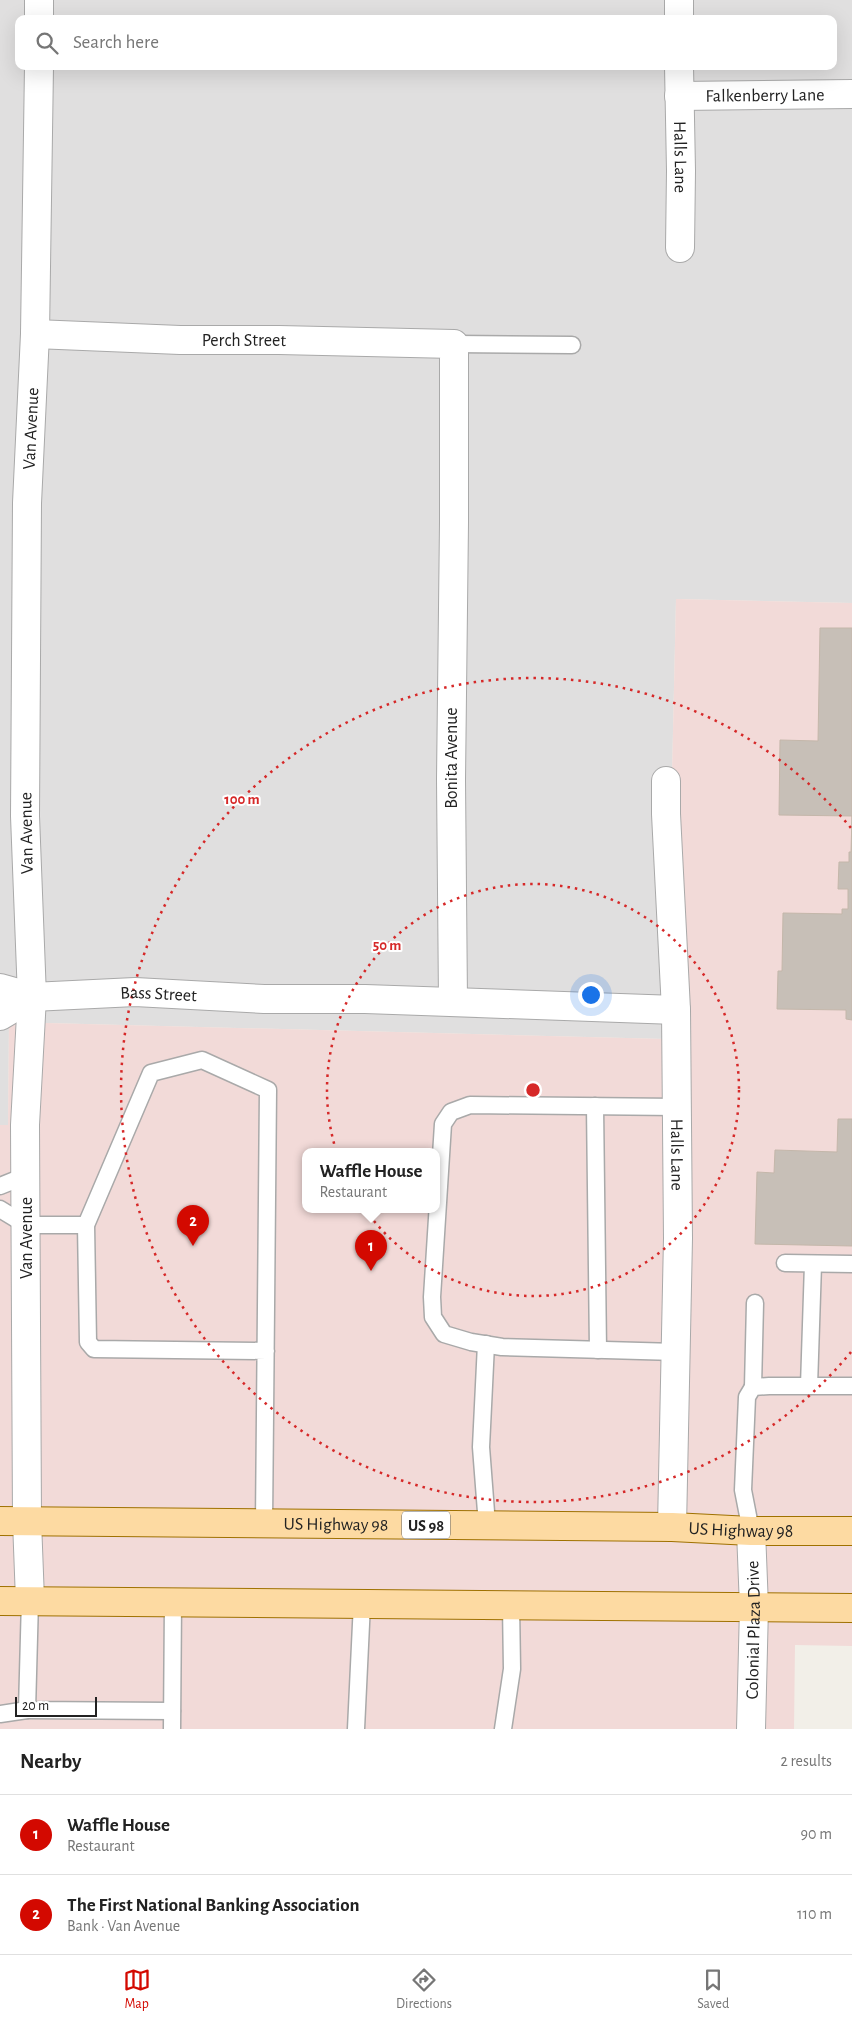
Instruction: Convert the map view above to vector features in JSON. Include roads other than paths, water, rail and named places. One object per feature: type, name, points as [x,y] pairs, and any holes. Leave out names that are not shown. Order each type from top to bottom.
[{"type":"main road","name":"US Highway 98","points":[[0,1521],[672,1527],[852,1532]]},
{"type":"main road","points":[[0,1601],[852,1608]]},
{"type":"street","points":[[39,0],[39,15]]},
{"type":"street","points":[[679,0],[679,15]]},
{"type":"street","name":"Van Avenue","points":[[30,1600],[27,1521],[25,1125],[32,997],[25,806],[27,504],[35,334],[39,70]]},
{"type":"street","name":"Halls Lane","points":[[679,70],[680,248]]},
{"type":"street","name":"Falkenberry Lane","points":[[679,96],[852,94]]},
{"type":"street","name":"Perch Street","points":[[35,334],[180,340],[454,344]]},
{"type":"street","name":"Bonita Avenue","points":[[453,1002],[451,780],[454,344]]},
{"type":"street","name":"Halls Lane","points":[[666,782],[676,1010],[677,1107],[678,1238],[672,1527]]},
{"type":"street","points":[[0,988],[32,997]]},
{"type":"street","name":"Bass Street","points":[[32,997],[135,992],[284,999],[453,1002]]},
{"type":"street","points":[[0,1016],[32,997]]},
{"type":"street","points":[[453,1002],[676,1010]]},
{"type":"street","name":"Colonial Plaza Drive","points":[[751,1729],[754,1607],[752,1530]]},
{"type":"lane","points":[[454,344],[572,345]]},
{"type":"lane","points":[[264,1523],[266,1350],[268,1090],[202,1060],[151,1072],[86,1225],[88,1342],[94,1349],[266,1350]]},
{"type":"lane","points":[[440,1171],[443,1124],[451,1112],[470,1105],[677,1107]]},
{"type":"lane","points":[[595,1106],[598,1350]]},
{"type":"lane","points":[[0,1186],[25,1176]]},
{"type":"lane","points":[[0,1209],[26,1225],[86,1225]]},
{"type":"lane","points":[[437,1213],[432,1297],[433,1317],[444,1334],[470,1342],[502,1347],[676,1352]]},
{"type":"lane","points":[[785,1263],[852,1264]]},
{"type":"lane","points":[[809,1386],[813,1264]]},
{"type":"lane","points":[[752,1530],[743,1490],[747,1397],[753,1388],[755,1303]]},
{"type":"lane","points":[[486,1344],[482,1447],[487,1525]]},
{"type":"lane","points":[[753,1388],[852,1386]]},
{"type":"lane","points":[[27,1710],[30,1600]]},
{"type":"lane","points":[[172,1729],[174,1602]]},
{"type":"lane","points":[[356,1729],[362,1603]]},
{"type":"lane","points":[[503,1729],[512,1670],[511,1605]]},
{"type":"lane","points":[[0,1714],[27,1710],[172,1711]]},
{"type":"place","name":"The First National Banking Association","points":[[193,1246]]},
{"type":"place","name":"Waffle House","points":[[371,1271]]}]
